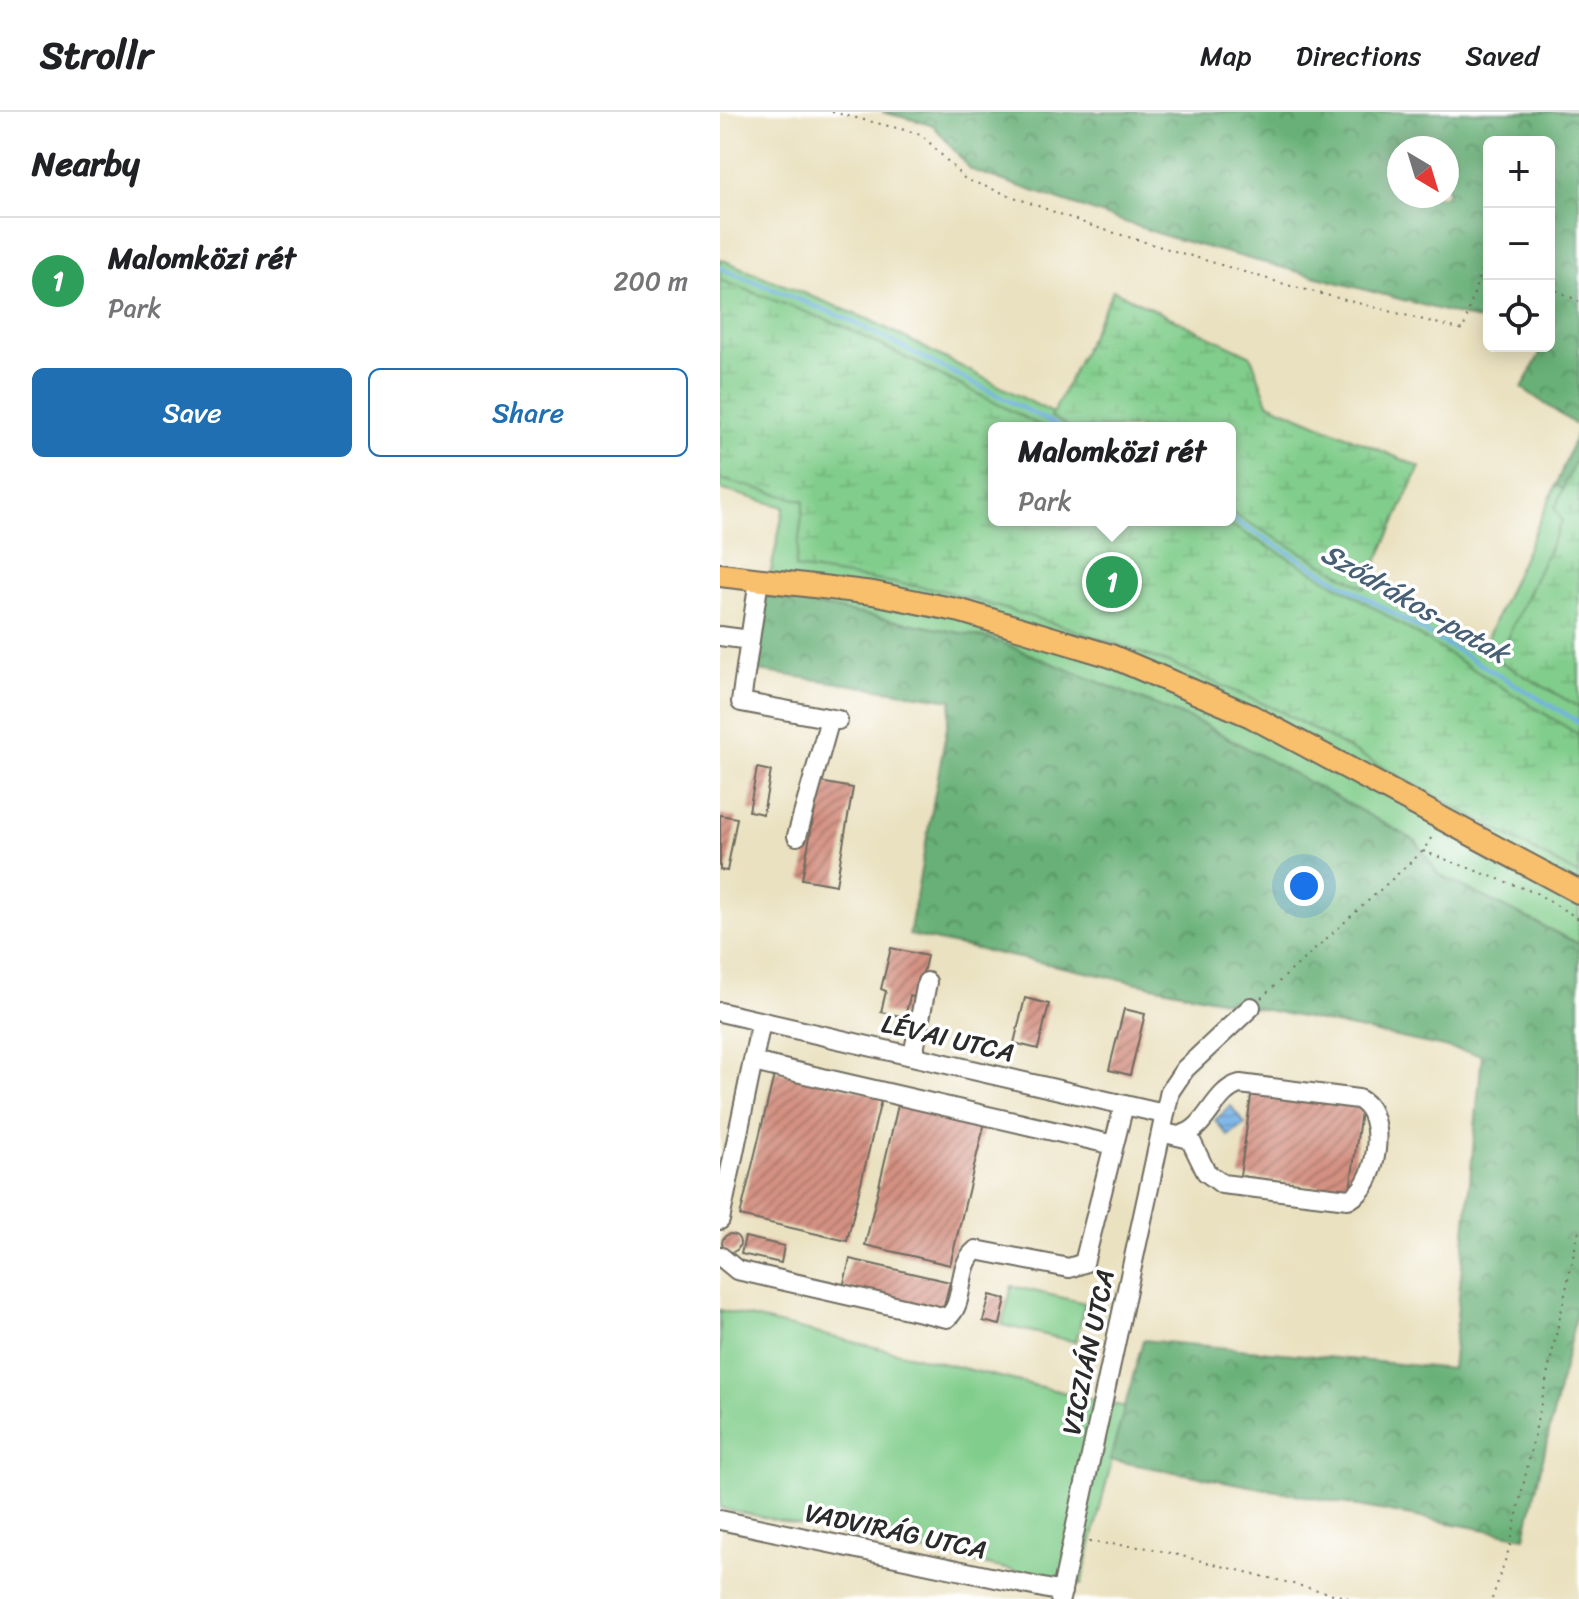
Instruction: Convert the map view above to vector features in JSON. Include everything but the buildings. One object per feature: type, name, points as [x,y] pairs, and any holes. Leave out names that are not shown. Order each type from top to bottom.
[{"type":"main road","points":[[720,575],[873,593],[961,611],[1111,656],[1238,709],[1579,892]]},
{"type":"street","points":[[759,579],[741,702],[834,720],[797,836]]},
{"type":"street","points":[[720,636],[750,640]]},
{"type":"street","points":[[913,1056],[927,982]]},
{"type":"street","name":"VICZIÁN UTCA","points":[[1061,1596],[1170,1091],[1185,1069],[1251,1007]]},
{"type":"street","name":"LÉVAI UTCA","points":[[720,1012],[1124,1105],[1181,1135]]},
{"type":"street","points":[[720,1220],[761,1022]]},
{"type":"street","points":[[753,1062],[1114,1145]]},
{"type":"street","points":[[1240,1084],[1358,1099],[1370,1107],[1376,1119],[1370,1181],[1361,1193],[1348,1199],[1222,1184],[1206,1172],[1193,1143],[1181,1135],[1197,1128],[1225,1091],[1240,1084]]},
{"type":"street","points":[[720,1256],[737,1270],[947,1318],[955,1309],[967,1259],[976,1250],[1069,1268],[1084,1263],[1124,1105]]},
{"type":"street","name":"VADVIRÁG UTCA","points":[[720,1520],[1061,1596]]},
{"type":"path","points":[[832,112],[921,134],[965,179],[1095,227],[1291,286],[1463,330],[1483,270]]},
{"type":"path","points":[[1555,290],[1579,301]]},
{"type":"path","points":[[1251,1007],[1423,851],[1445,818]]},
{"type":"path","points":[[1423,851],[1536,893],[1579,919]]},
{"type":"path","points":[[1492,1599],[1510,1546],[1579,1230]]},
{"type":"path","points":[[1075,1541],[1150,1548],[1353,1599]]},
{"type":"green space","points":[[882,112],[1579,112],[1579,427],[1522,388],[1541,352],[1555,352],[1555,136],[1483,136],[1483,321],[1172,238],[971,170],[933,125]]},
{"type":"green space","points":[[720,259],[870,320],[1070,422],[988,422],[988,526],[1236,526],[1236,508],[1483,647],[1556,485],[1579,499],[1579,944],[1438,874],[1416,841],[992,639],[766,596],[784,507],[720,489]]},
{"type":"green space","points":[[720,280],[843,326],[1033,422],[988,422],[988,526],[1232,526],[1347,591],[1579,735],[1579,875],[1282,712],[1172,664],[1069,628],[941,590],[795,568],[804,501],[720,479]]},
{"type":"green space","points":[[1113,290],[1251,356],[1268,403],[1420,467],[1365,588],[1236,515],[1236,422],[1060,422],[1051,417]]},
{"type":"green space","points":[[1579,427],[1579,499],[1556,485]]},
{"type":"green space","points":[[1579,452],[1579,707],[1497,660],[1562,521],[1555,508]]},
{"type":"green space","points":[[766,596],[992,639],[1203,724],[1416,841],[1438,874],[1579,944],[1579,1302],[1525,1537],[1110,1460],[1143,1340],[1452,1369],[1482,1055],[909,935],[952,700],[752,670]]},
{"type":"green space","points":[[1012,1286],[1085,1303],[1076,1342],[1002,1325]]},
{"type":"green space","points":[[720,1310],[1125,1407],[1081,1585],[720,1508]]},
{"type":"water","points":[[1231,1106],[1245,1124],[1228,1136],[1215,1120]]},
{"type":"waterway","name":"Sződrákos-patak","points":[[720,268],[847,319],[1050,422]]},
{"type":"waterway","name":"Sződrákos-patak","points":[[1236,522],[1579,722]]},
{"type":"place","name":"Malomközi rét","points":[[1112,582]]}]
